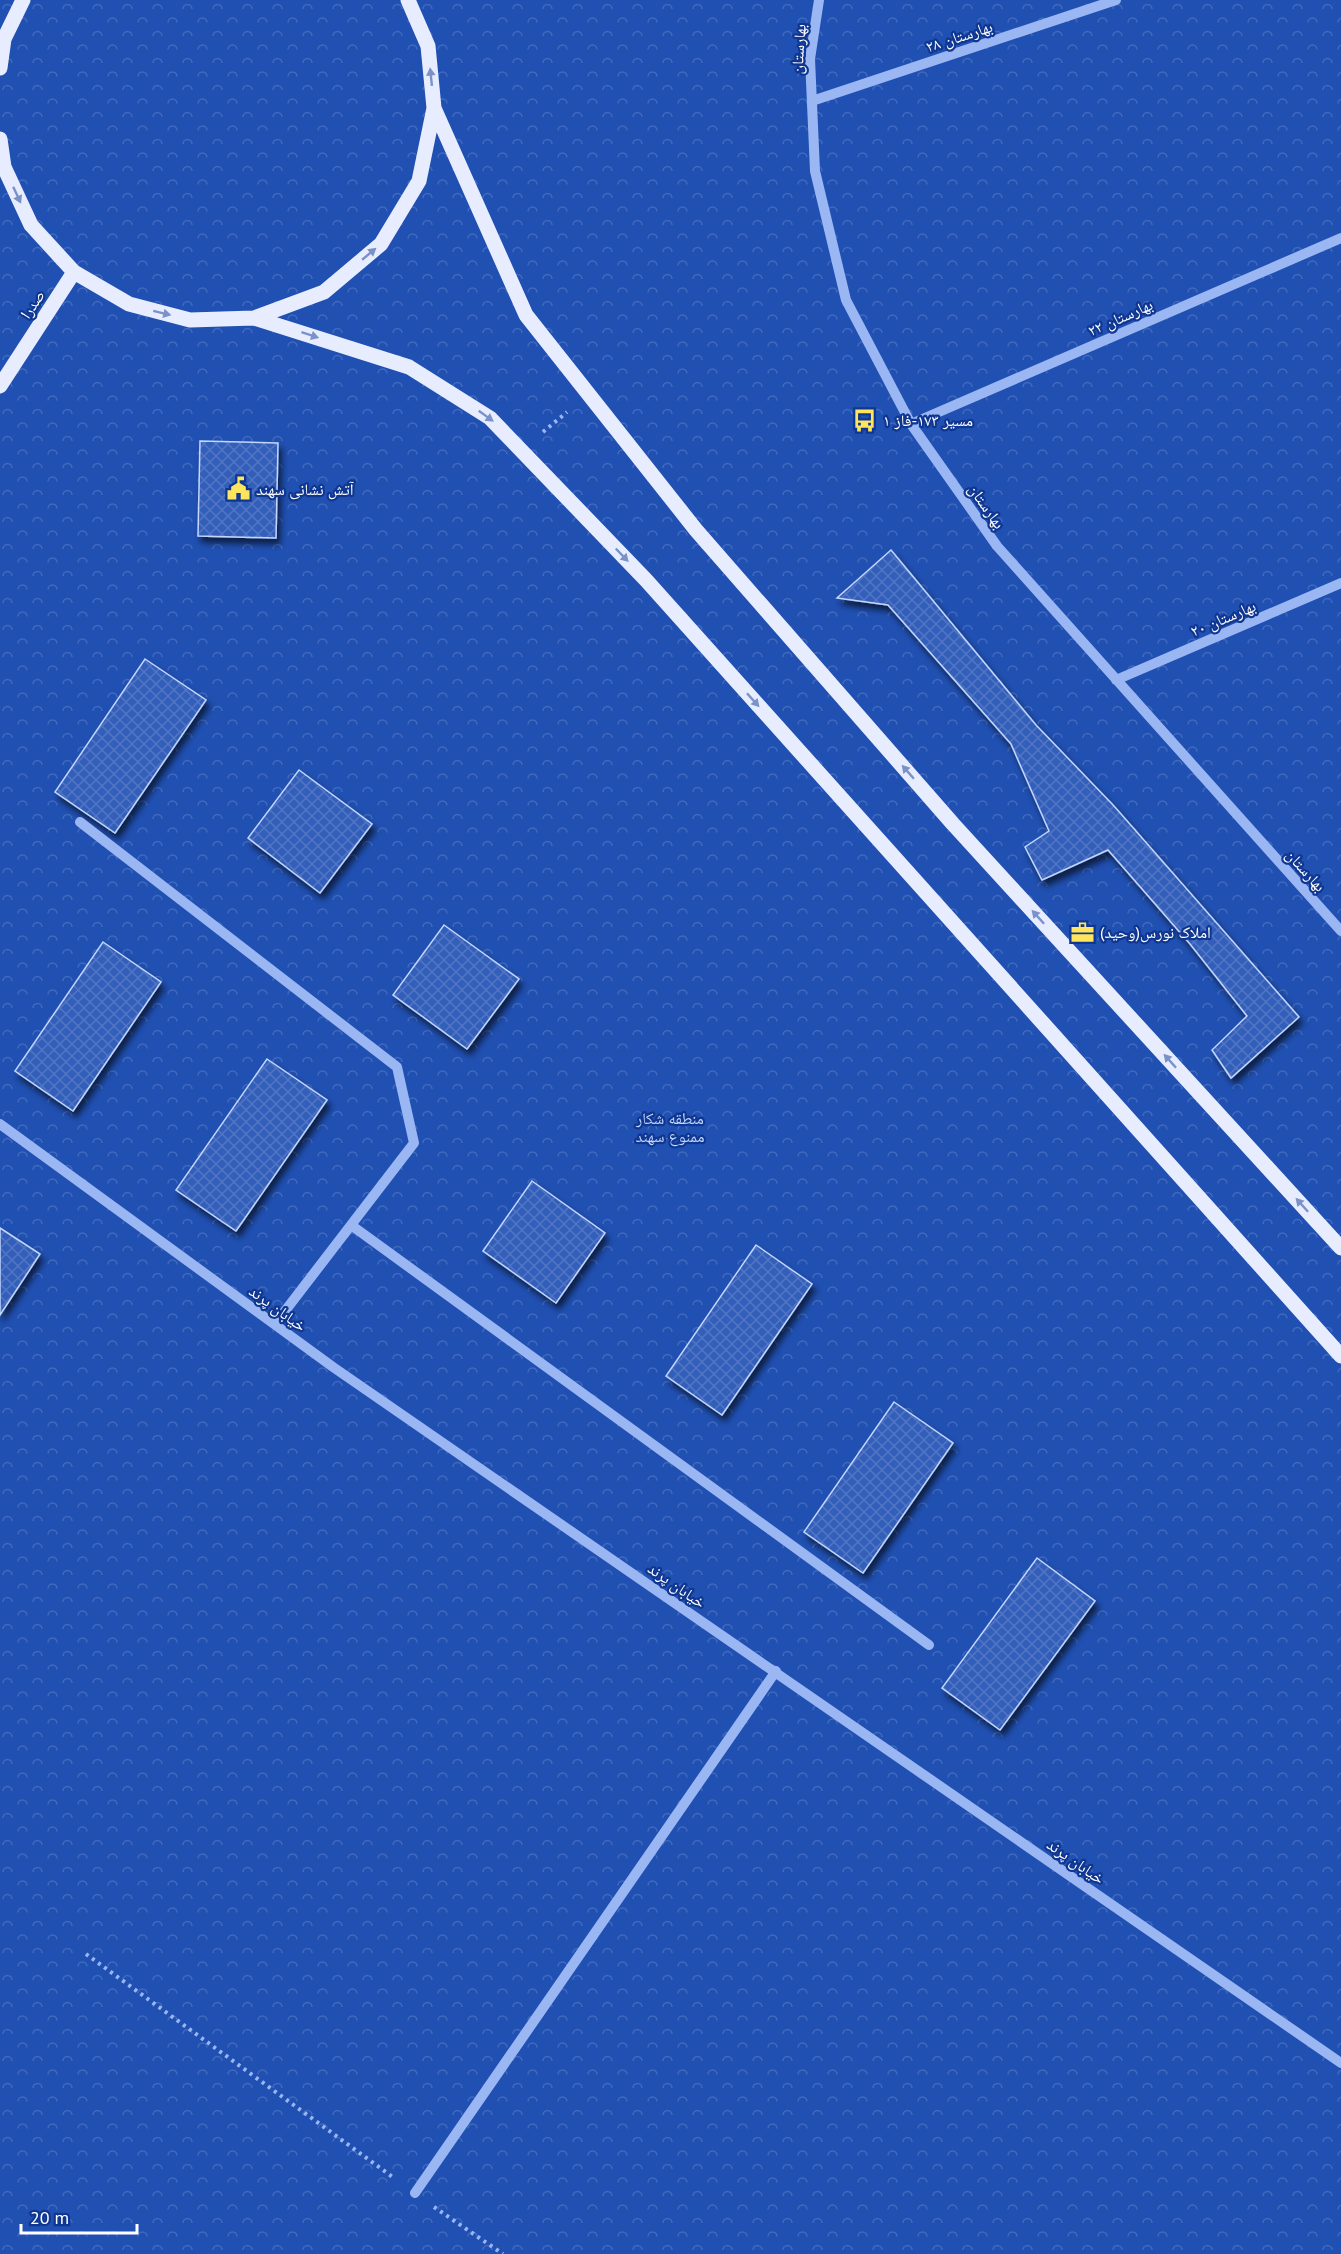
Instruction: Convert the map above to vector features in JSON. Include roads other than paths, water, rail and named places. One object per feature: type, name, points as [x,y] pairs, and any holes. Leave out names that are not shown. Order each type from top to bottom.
[{"type":"main road","points":[[0,68],[4,39],[23,0]]},
{"type":"main road","points":[[0,139],[4,167],[31,225],[74,272],[129,304],[180,318],[190,320],[254,318],[324,292],[381,244],[419,181],[434,108],[428,46],[408,0]]},
{"type":"main road","points":[[434,108],[526,315],[696,530],[953,824],[1341,1248]]},
{"type":"main road","name":"صدرا","points":[[0,386],[74,272]]},
{"type":"main road","points":[[254,318],[409,367],[490,418],[646,580],[1341,1356]]},
{"type":"street","name":"بهارستان","points":[[819,0],[810,58],[814,171],[846,300],[911,424],[997,546],[1341,931]]},
{"type":"street","name":"بهارستان ۲۸","points":[[812,101],[1116,0]]},
{"type":"street","name":"بهارستان ۲۲","points":[[911,424],[1341,238]]},
{"type":"street","name":"بهارستان ۲۰","points":[[1116,680],[1341,583]]},
{"type":"street","points":[[80,822],[398,1067],[414,1143],[275,1324]]},
{"type":"street","name":"خیابان پرند","points":[[0,1125],[333,1367],[1341,2063]]},
{"type":"street","points":[[351,1225],[929,1645]]},
{"type":"street","points":[[415,2193],[776,1671]]},
{"type":"place","name":"مسیر ۱۷۳-فاز ۱","points":[[865,420]]},
{"type":"place","name":"آتش نشانی سهند","points":[[238,489]]},
{"type":"place","name":"املاک نورس(وحید)","points":[[1082,932]]},
{"type":"park label","name":"منطقه شکار ممنوع سهند","points":[[670,1127]]}]
